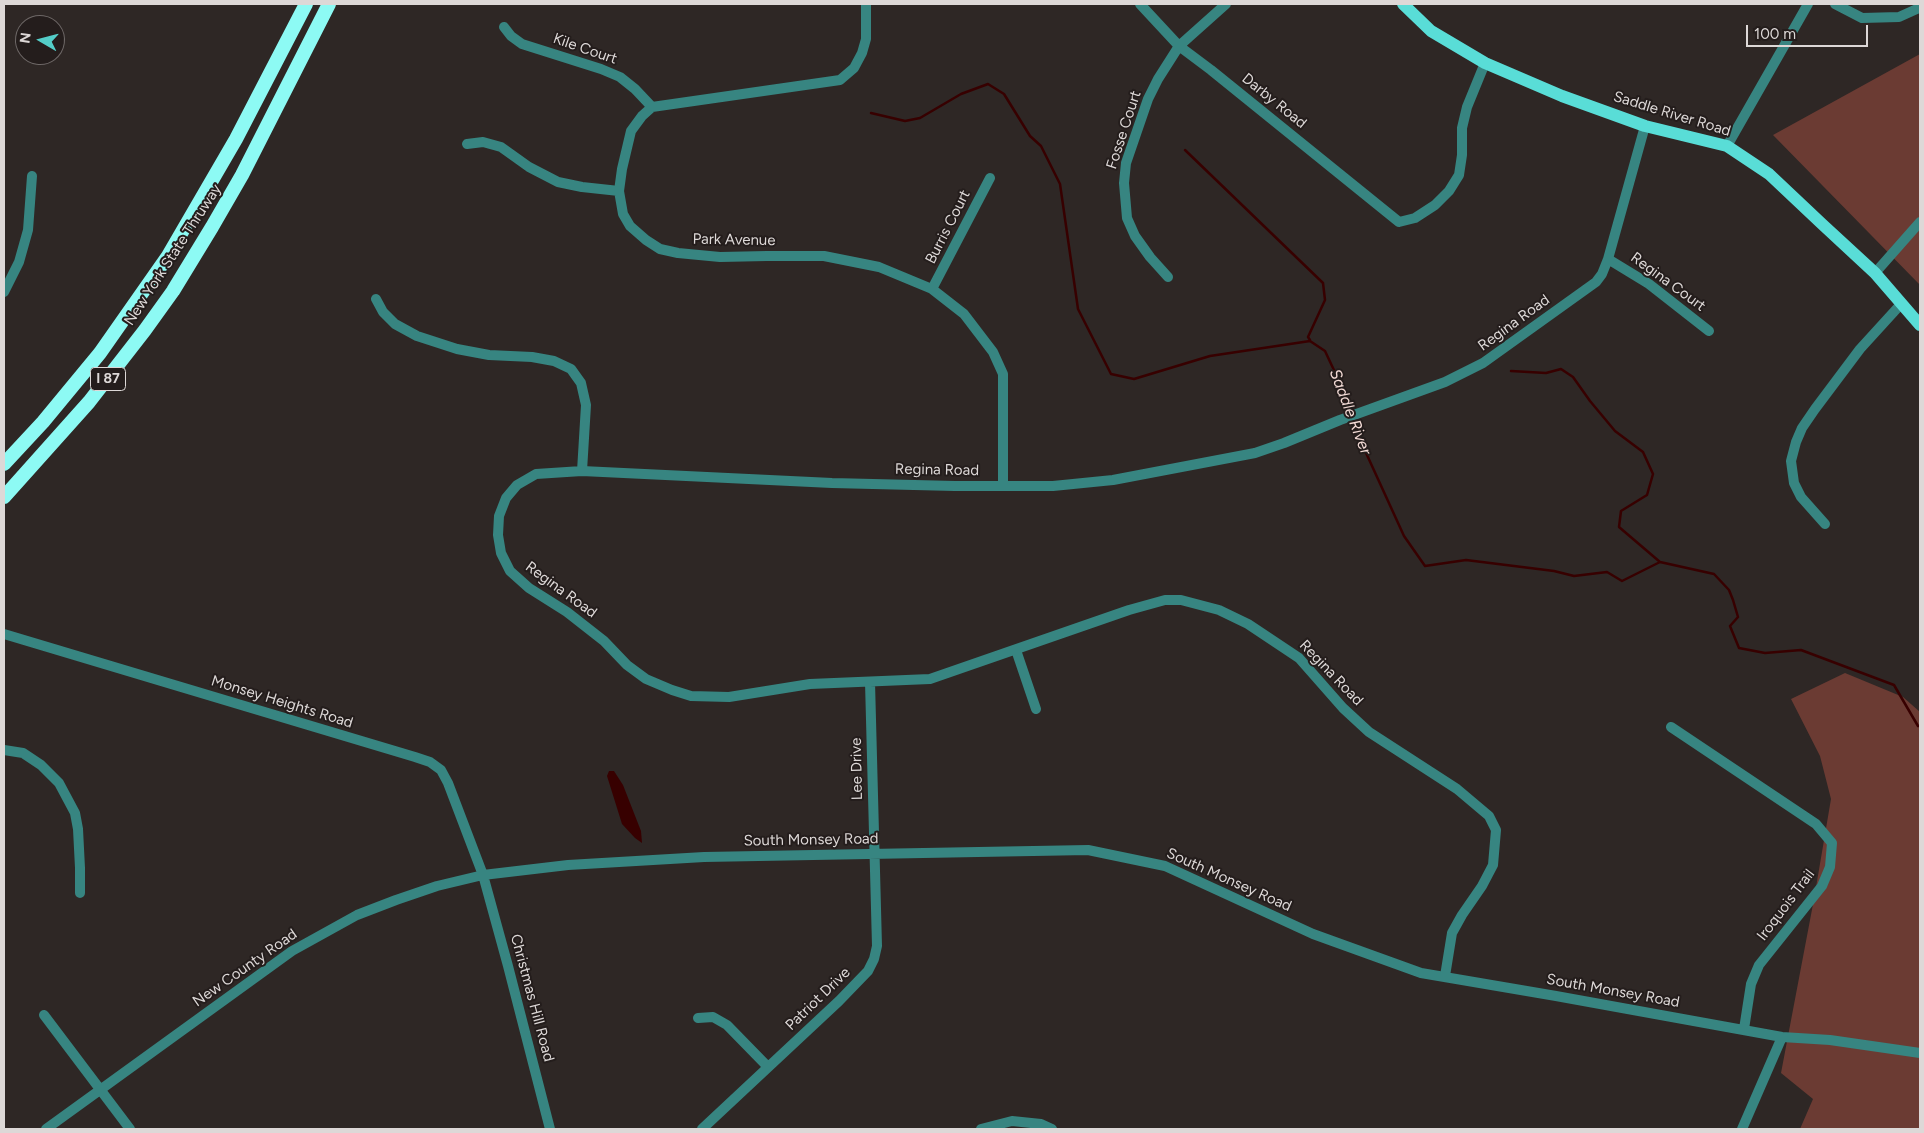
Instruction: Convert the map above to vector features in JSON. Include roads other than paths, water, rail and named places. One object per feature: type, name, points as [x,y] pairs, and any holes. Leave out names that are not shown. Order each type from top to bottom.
[{"type":"highway","name":"New York State Thruway","points":[[4,464],[43,422],[100,353],[152,280],[212,183],[306,4]]},
{"type":"highway","name":"New York State Thruway","points":[[4,497],[60,437],[117,367],[172,291],[227,202],[329,4]]},
{"type":"main road","name":"Saddle River Road","points":[[1403,4],[1431,31],[1485,63],[1562,96],[1645,126],[1727,146],[1769,174],[1875,273],[1920,325]]},
{"type":"street","points":[[652,108],[840,80],[854,68],[862,53],[866,39],[866,4]]},
{"type":"street","name":"Darby Road","points":[[1140,4],[1179,46],[1399,222],[1415,218],[1435,205],[1449,191],[1459,175],[1462,155],[1462,128],[1466,107],[1485,63]]},
{"type":"street","name":"Fosse Court","points":[[1168,277],[1135,236],[1128,218],[1124,182],[1126,163],[1148,100],[1158,79],[1179,46],[1226,4]]},
{"type":"street","points":[[1727,146],[1808,4]]},
{"type":"street","points":[[1835,4],[1862,18],[1882,19],[1899,17],[1919,8]]},
{"type":"street","name":"Kile Court","points":[[504,27],[511,36],[522,44],[601,68],[620,77],[635,89],[652,108]]},
{"type":"street","name":"Park Avenue","points":[[652,108],[642,116],[631,131],[622,169],[619,191],[623,214],[630,226],[660,249],[678,253],[720,258],[824,256],[879,267],[932,289],[964,314],[993,352],[1003,374],[1003,486]]},
{"type":"street","name":"Regina Road","points":[[1445,976],[1452,933],[1493,866],[1496,830],[1489,816],[1457,789],[1369,732],[1343,708],[1299,658],[1248,624],[1219,610],[1182,600],[1165,600],[1130,610],[930,679],[810,684],[729,697],[691,696],[646,679],[627,665],[604,641],[567,612],[530,588],[510,571],[501,553],[498,535],[499,516],[506,498],[517,485],[536,474],[582,471],[832,483],[1053,486],[1113,480],[1255,453],[1445,382],[1483,364],[1596,282],[1602,274],[1608,259],[1645,126]]},
{"type":"street","points":[[467,144],[483,142],[501,147],[529,167],[558,182],[619,191]]},
{"type":"street","points":[[4,292],[19,262],[28,230],[32,176]]},
{"type":"street","name":"Burris Court","points":[[932,289],[990,178]]},
{"type":"street","points":[[1875,273],[1920,222]]},
{"type":"street","name":"Regina Court","points":[[1608,259],[1649,284],[1708,331]]},
{"type":"street","points":[[376,299],[382,312],[395,324],[417,336],[457,349],[489,355],[532,357],[554,361],[571,370],[581,383],[586,405],[582,471]]},
{"type":"street","points":[[1825,524],[1801,497],[1794,483],[1791,461],[1796,442],[1814,409],[1849,364],[1901,304]]},
{"type":"street","name":"Monsey Heights Road","points":[[4,634],[430,762],[441,770],[448,783],[483,875]]},
{"type":"street","points":[[1016,650],[1036,709]]},
{"type":"street","name":"Lee Drive","points":[[870,682],[874,854]]},
{"type":"street","name":"Iroquois Trail","points":[[1671,727],[1816,824],[1832,843],[1830,867],[1822,886],[1759,965],[1750,984],[1744,1029]]},
{"type":"street","points":[[4,750],[23,753],[41,765],[59,783],[75,813],[78,829],[80,894]]},
{"type":"street","name":"South Monsey Road","points":[[483,875],[553,866],[642,860],[1088,850],[1165,866],[1313,934],[1421,973],[1782,1037],[1830,1040],[1920,1053]]},
{"type":"street","name":"Patriot Drive","points":[[702,1129],[839,1001],[868,970],[874,959],[877,946],[874,854]]},
{"type":"street","name":"New County Road","points":[[46,1129],[262,972],[324,932],[396,900],[437,886],[483,875]]},
{"type":"street","name":"Christmas Hill Road","points":[[483,875],[550,1129]]},
{"type":"street","points":[[44,1015],[130,1129]]},
{"type":"street","points":[[698,1018],[713,1017],[727,1024],[768,1066]]},
{"type":"street","points":[[1742,1129],[1782,1037]]},
{"type":"street","points":[[981,1129],[1012,1121],[1041,1124],[1052,1129]]},
{"type":"waterway","name":"Saddle River","points":[[871,113],[905,121],[920,118],[961,94],[988,84],[1004,94],[1030,136],[1041,146],[1060,184],[1078,309],[1111,374],[1134,379],[1210,356],[1310,341],[1325,351],[1340,383],[1349,415]]},
{"type":"waterway","points":[[1185,150],[1323,283],[1325,300],[1308,337],[1310,340]]},
{"type":"waterway","points":[[1511,371],[1546,373],[1561,369],[1573,377],[1615,431],[1643,452],[1653,474],[1647,495],[1621,511],[1619,527],[1660,562]]},
{"type":"waterway","name":"Saddle River","points":[[1351,420],[1404,536],[1425,566],[1466,560],[1554,571],[1574,576],[1607,572],[1622,581],[1660,562],[1714,574],[1729,590],[1733,600],[1738,617],[1730,626],[1739,648],[1765,653],[1801,650],[1894,685],[1918,726],[1920,726]]}]
